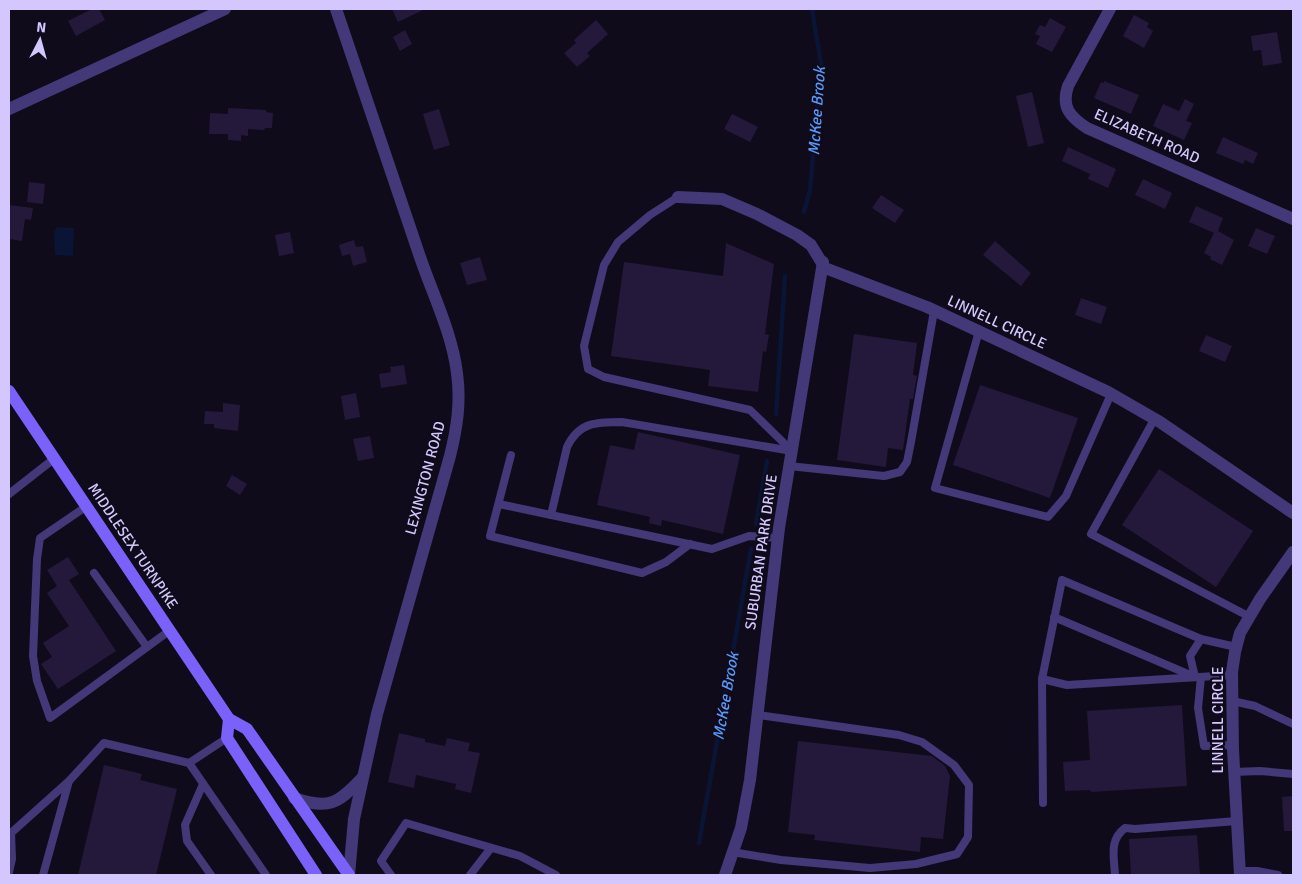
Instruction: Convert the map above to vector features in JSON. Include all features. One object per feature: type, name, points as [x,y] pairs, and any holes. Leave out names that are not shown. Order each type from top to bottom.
[{"type":"main road","name":"MIDDLESEX TURNPIKE","points":[[9,391],[229,719],[247,728],[349,875]]},
{"type":"main road","points":[[229,719],[227,738],[316,875]]},
{"type":"street","points":[[9,108],[225,9]]},
{"type":"street","name":"LEXINGTON ROAD","points":[[336,9],[448,336],[457,372],[459,400],[455,438],[377,714],[353,827],[349,875]]},
{"type":"street","name":"ELIZABETH ROAD","points":[[1110,9],[1068,86],[1066,104],[1069,113],[1087,128],[1293,219]]},
{"type":"street","name":"LINNELL CIRCLE","points":[[678,197],[722,199],[757,214],[797,235],[811,245],[825,268],[934,310],[1111,394],[1154,418],[1293,513]]},
{"type":"street","name":"SUBURBAN PARK DRIVE","points":[[726,875],[741,828],[750,780],[778,538],[822,262]]},
{"type":"street","name":"LINNELL CIRCLE","points":[[1240,873],[1232,701],[1232,675],[1236,647],[1240,633],[1293,552]]},
{"type":"street","points":[[294,798],[321,805],[335,801],[350,792],[363,776]]},
{"type":"lane","points":[[678,197],[650,215],[618,242],[604,265],[584,346],[588,369],[604,377],[750,410],[792,451]]},
{"type":"lane","points":[[789,466],[884,476],[900,472],[907,462],[910,449],[934,310]]},
{"type":"lane","points":[[979,331],[935,488],[1048,517],[1066,496],[1111,394]]},
{"type":"lane","points":[[1154,418],[1090,534],[1250,617]]},
{"type":"lane","points":[[551,515],[567,447],[579,429],[593,423],[622,422],[792,451]]},
{"type":"lane","points":[[511,455],[490,536],[642,573],[666,562],[690,544]]},
{"type":"lane","points":[[9,494],[55,458]]},
{"type":"lane","points":[[499,504],[712,549],[749,536],[778,538]]},
{"type":"lane","points":[[87,506],[40,538],[37,559],[33,656],[37,681],[50,718],[169,631]]},
{"type":"lane","points":[[94,573],[147,647]]},
{"type":"lane","points":[[1043,803],[1042,679],[1062,580],[1200,639],[1236,647]]},
{"type":"lane","points":[[1054,617],[1198,677]]},
{"type":"lane","points":[[1200,639],[1190,656],[1198,677],[1198,708],[1204,746],[1233,744]]},
{"type":"lane","points":[[1042,679],[1067,685],[1232,675]]},
{"type":"lane","points":[[1232,701],[1255,706],[1293,724]]},
{"type":"lane","points":[[732,852],[781,860],[870,868],[916,864],[957,854],[968,837],[969,785],[954,765],[922,742],[899,735],[758,714]]},
{"type":"lane","points":[[189,763],[227,738]]},
{"type":"lane","points":[[9,872],[12,859],[10,833],[69,782],[104,743],[189,763],[266,875]]},
{"type":"lane","points":[[1234,772],[1260,770],[1293,774]]},
{"type":"lane","points":[[43,875],[69,782]]},
{"type":"lane","points":[[203,784],[185,825],[187,840],[211,875]]},
{"type":"lane","points":[[1116,875],[1114,846],[1117,834],[1124,828],[1135,829],[1237,821]]},
{"type":"lane","points":[[391,875],[382,861],[406,823],[520,856],[556,875]]},
{"type":"lane","points":[[470,875],[491,848]]},
{"type":"lane","points":[[1240,873],[1257,871],[1278,875]]},
{"type":"water","points":[[57,227],[74,228],[73,256],[55,255],[54,232]]},
{"type":"building","points":[[92,9],[99,9],[105,20],[76,36],[68,21]]},
{"type":"building","points":[[392,9],[425,9],[398,22]]},
{"type":"building","points":[[1134,15],[1149,23],[1147,27],[1153,31],[1144,48],[1123,36]]},
{"type":"building","points":[[1050,18],[1066,27],[1052,52],[1036,44],[1040,36],[1035,34],[1040,25],[1045,27]]},
{"type":"building","points":[[596,20],[608,34],[587,53],[590,56],[577,67],[564,53],[576,43],[574,40]]},
{"type":"building","points":[[405,30],[412,44],[400,51],[393,37]]},
{"type":"building","points":[[1277,32],[1282,63],[1263,66],[1261,50],[1253,51],[1251,36]]},
{"type":"building","points":[[1104,81],[1139,95],[1131,114],[1094,98],[1101,82],[1104,83]]},
{"type":"building","points":[[1032,92],[1044,143],[1028,147],[1016,96]]},
{"type":"building","points":[[1185,99],[1194,104],[1186,121],[1192,123],[1184,140],[1153,126],[1163,104],[1179,111]]},
{"type":"building","points":[[228,108],[266,110],[266,112],[273,113],[272,128],[265,128],[264,130],[248,129],[248,136],[241,135],[241,141],[228,140],[228,134],[209,134],[210,113],[228,114]]},
{"type":"building","points":[[439,109],[450,145],[434,150],[423,114]]},
{"type":"building","points":[[732,114],[758,127],[750,142],[724,129]]},
{"type":"building","points":[[1223,137],[1258,153],[1253,164],[1245,160],[1243,164],[1216,153]]},
{"type":"building","points":[[1068,147],[1116,169],[1108,188],[1088,179],[1090,174],[1062,161]]},
{"type":"building","points":[[1143,179],[1172,193],[1165,209],[1135,195]]},
{"type":"building","points":[[29,182],[45,184],[43,204],[27,202]]},
{"type":"building","points":[[881,195],[904,210],[895,223],[872,208]]},
{"type":"building","points":[[9,205],[33,208],[31,220],[25,219],[22,241],[9,239]]},
{"type":"building","points":[[1196,206],[1223,218],[1218,231],[1234,240],[1222,265],[1210,259],[1211,257],[1204,253],[1214,233],[1189,222]]},
{"type":"building","points":[[1256,228],[1275,236],[1267,254],[1248,246]]},
{"type":"building","points":[[290,232],[294,253],[279,256],[275,235]]},
{"type":"building","points":[[354,240],[356,247],[363,246],[367,262],[353,266],[350,254],[342,256],[339,245]]},
{"type":"building","points":[[995,241],[1031,273],[1021,286],[983,255]]},
{"type":"building","points":[[726,243],[774,264],[765,334],[769,335],[766,352],[763,351],[758,392],[708,386],[710,370],[611,356],[624,262],[723,276]]},
{"type":"building","points":[[480,257],[487,280],[467,285],[460,263]]},
{"type":"building","points":[[1081,298],[1107,307],[1101,324],[1075,315]]},
{"type":"building","points":[[854,334],[917,343],[913,375],[917,376],[913,399],[910,399],[903,450],[888,448],[886,467],[837,460]]},
{"type":"building","points":[[1206,335],[1232,346],[1225,362],[1199,351]]},
{"type":"building","points":[[404,365],[407,384],[381,388],[379,374],[391,372],[390,367]]},
{"type":"building","points":[[980,385],[1078,418],[1050,498],[953,465]]},
{"type":"building","points":[[356,393],[360,417],[345,420],[341,396]]},
{"type":"building","points":[[223,403],[240,405],[238,431],[214,428],[214,424],[204,424],[205,411],[223,412]]},
{"type":"building","points":[[638,432],[740,455],[723,534],[662,520],[661,526],[649,523],[650,517],[597,505],[610,445],[634,450]]},
{"type":"building","points":[[370,436],[374,458],[358,461],[353,439]]},
{"type":"building","points":[[1159,469],[1253,531],[1216,587],[1122,525]]},
{"type":"building","points":[[232,475],[247,484],[240,495],[226,486]]},
{"type":"building","points":[[68,557],[79,574],[69,580],[116,651],[58,689],[41,664],[52,657],[43,643],[69,626],[47,593],[57,586],[47,570]]},
{"type":"building","points":[[1182,705],[1187,786],[1091,792],[1090,790],[1065,791],[1063,762],[1090,760],[1087,711]]},
{"type":"building","points":[[399,733],[425,739],[425,742],[445,746],[447,738],[470,743],[468,751],[480,753],[471,793],[455,789],[456,784],[416,775],[414,788],[388,782]]},
{"type":"building","points":[[798,741],[932,756],[945,766],[950,776],[943,839],[921,837],[920,852],[814,840],[815,835],[788,832]]},
{"type":"building","points":[[104,765],[142,774],[140,780],[177,789],[156,875],[78,875]]},
{"type":"building","points":[[1293,796],[1293,831],[1284,831],[1282,797]]},
{"type":"building","points":[[1197,835],[1200,875],[1131,875],[1129,839]]},
{"type":"waterway","name":"McKee Brook","points":[[804,212],[810,190],[821,64],[812,9]]},
{"type":"waterway","name":"McKee Brook","points":[[776,414],[785,276]]},
{"type":"waterway","name":"McKee Brook","points":[[756,524],[767,461]]},
{"type":"waterway","name":"McKee Brook","points":[[699,843],[751,549]]}]
